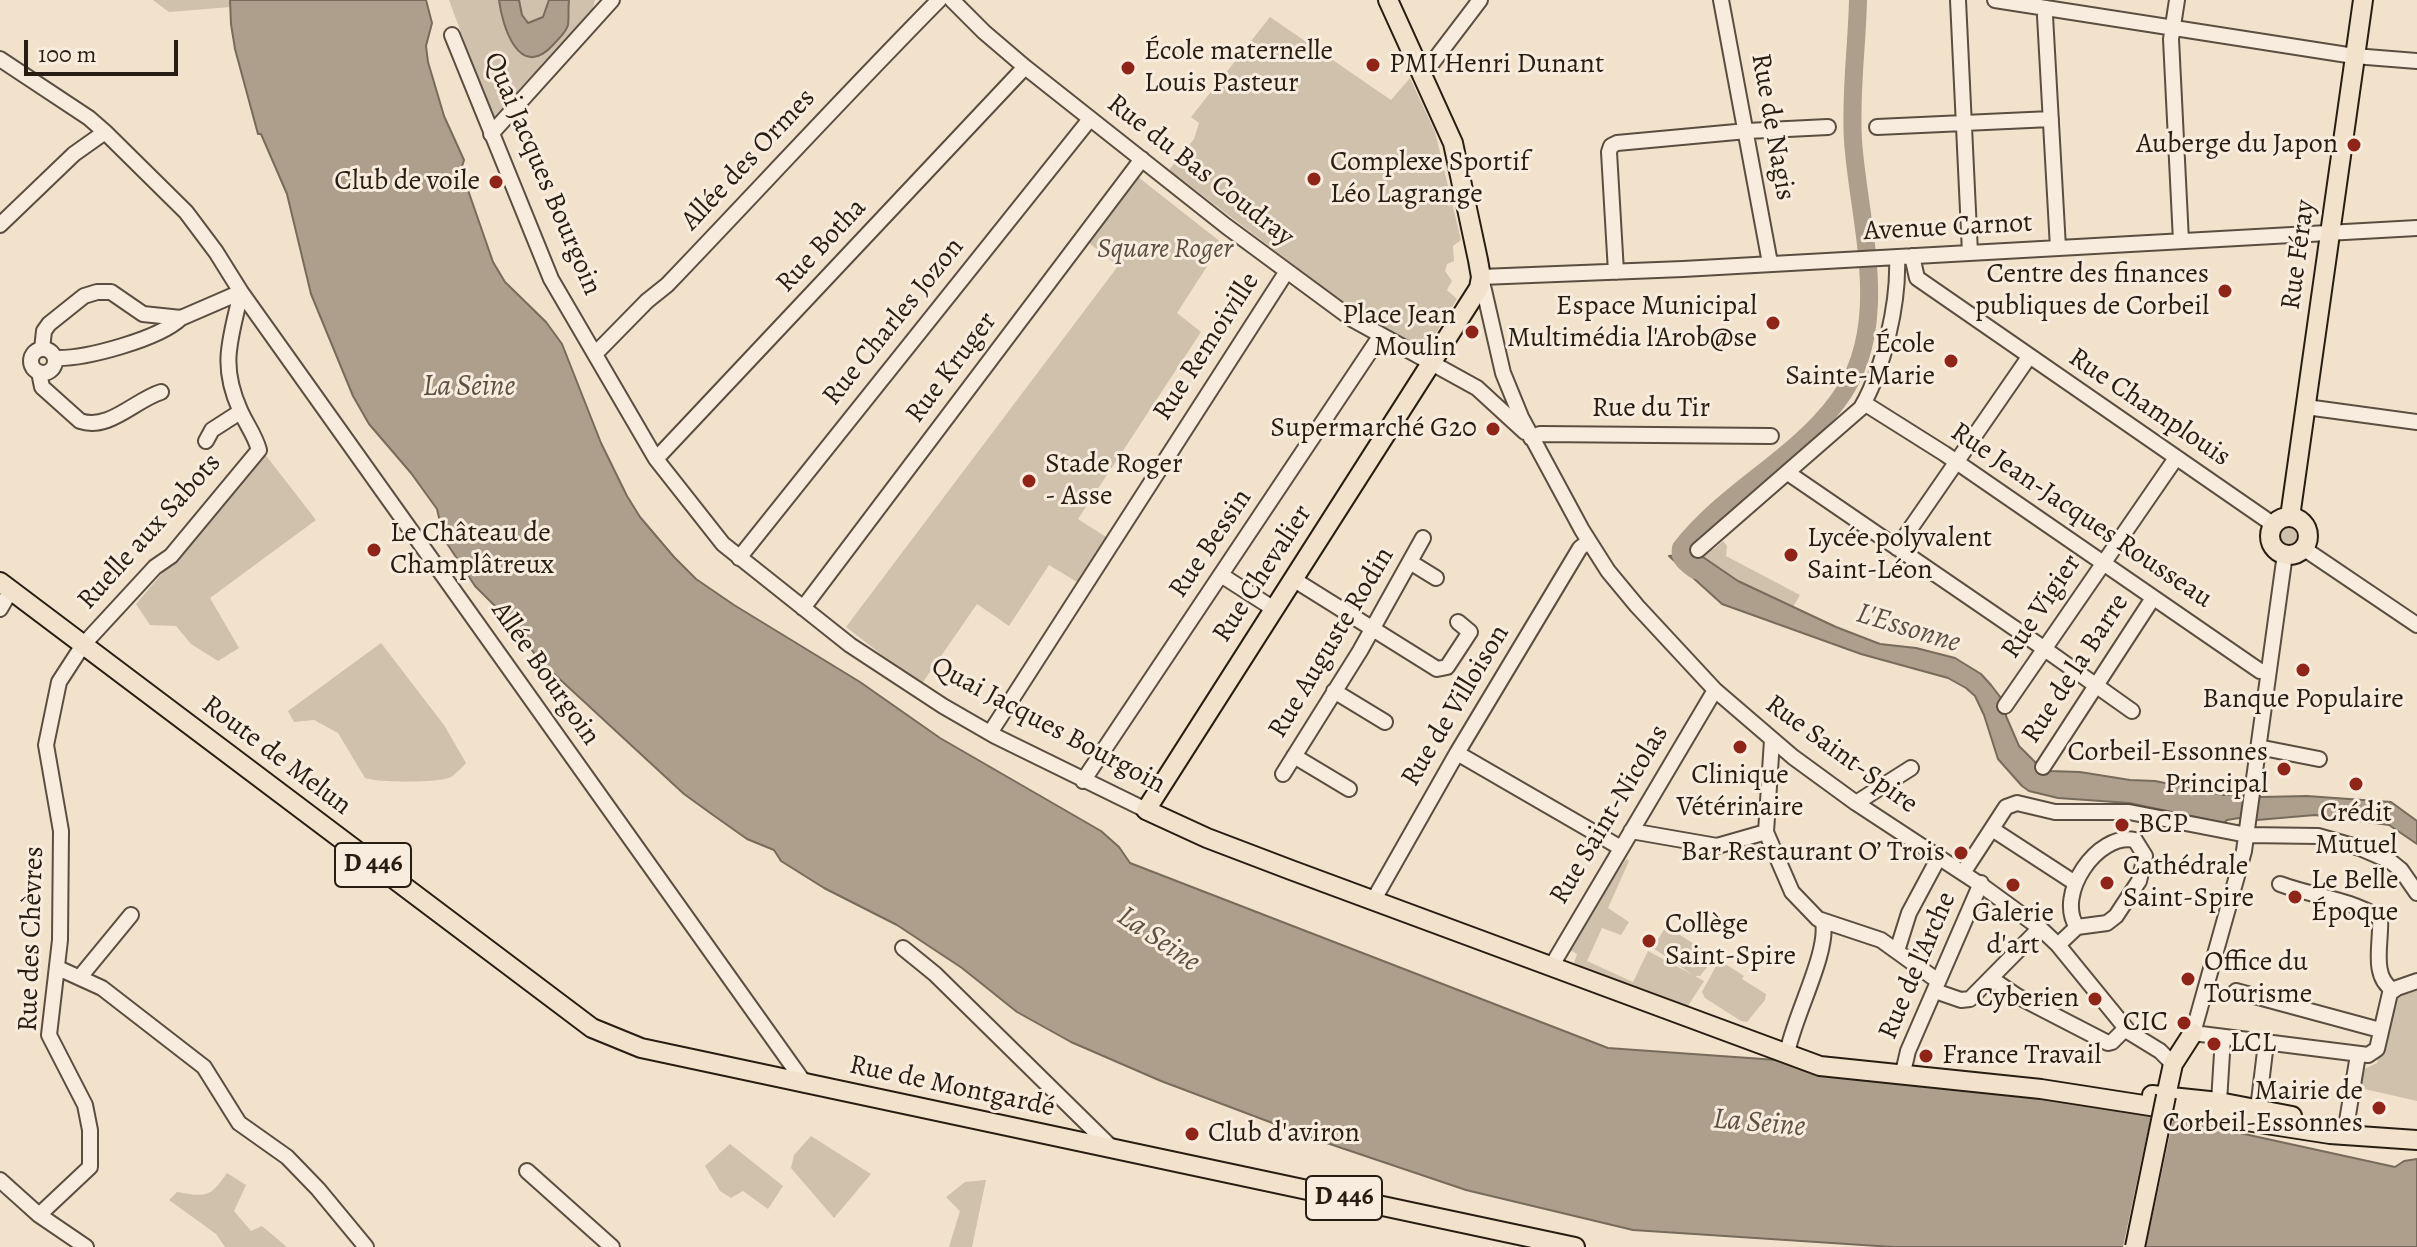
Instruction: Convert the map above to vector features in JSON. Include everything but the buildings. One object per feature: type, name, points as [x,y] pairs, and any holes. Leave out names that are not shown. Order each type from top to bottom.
[{"type":"main road","points":[[1388,0],[1453,143],[1470,212],[1481,277]]},
{"type":"main road","name":"Rue Féray","points":[[2282,521],[2306,407],[2363,0]]},
{"type":"main road","name":"Rue Chevalier","points":[[1146,810],[1430,366],[1480,303],[1481,277]]},
{"type":"main road","points":[[2282,521],[2301,522],[2307,531],[2294,551],[2272,545],[2270,535],[2282,521]]},
{"type":"main road","name":"Route de Melun","points":[[6,586],[592,1028],[641,1048],[780,1079]]},
{"type":"main road","name":"Quai Jacques Bourgoin","points":[[1146,810],[1207,838],[1820,1066],[2165,1102]]},
{"type":"main road","points":[[2135,1247],[2173,1064],[2193,1033]]},
{"type":"main road","name":"Quai Jacques Bourgoin","points":[[1787,1054],[2165,1102]]},
{"type":"main road","name":"Rue de Montgardé","points":[[780,1079],[1113,1149]]},
{"type":"main road","points":[[2165,1102],[2219,1102],[2393,1139]]},
{"type":"main road","points":[[2165,1102],[2330,1134],[2417,1140]]},
{"type":"main road","name":"D 446","points":[[1113,1149],[1575,1247]]},
{"type":"street","points":[[491,134],[612,0]]},
{"type":"street","name":"Allée des Ormes","points":[[595,354],[667,285],[795,153],[822,119],[939,0]]},
{"type":"street","name":"Rue du Bas Coudray","points":[[952,0],[1025,67],[1287,271],[1352,319],[1430,366]]},
{"type":"street","points":[[1423,75],[1480,0]]},
{"type":"street","name":"Rue de Nagis","points":[[1721,0],[1770,263]]},
{"type":"street","points":[[1958,0],[1970,253]]},
{"type":"street","points":[[1995,0],[2354,56],[2417,61]]},
{"type":"street","points":[[2177,0],[2172,29],[2181,241]]},
{"type":"street","points":[[2047,8],[2058,248]]},
{"type":"street","name":"Quai Jacques Bourgoin","points":[[452,35],[551,279],[656,459],[687,502],[739,558],[914,688],[990,733],[1146,810]]},
{"type":"street","name":"Allée Bourgoin","points":[[0,59],[89,118],[186,212],[806,1085]]},
{"type":"street","name":"Rue Botha","points":[[656,459],[1025,67]]},
{"type":"street","name":"Rue Charles Jozon","points":[[739,558],[1090,119]]},
{"type":"street","points":[[1877,127],[2051,119]]},
{"type":"street","points":[[1616,272],[1611,146],[1747,131],[1828,127]]},
{"type":"street","points":[[0,225],[74,154],[105,132]]},
{"type":"street","name":"Rue Kruger","points":[[803,608],[1142,159]]},
{"type":"street","name":"Avenue Carnot","points":[[1481,277],[1897,259],[2417,228]]},
{"type":"street","points":[[1698,550],[1864,403],[1882,357],[1897,259]]},
{"type":"street","name":"Rue Champlouis","points":[[1897,259],[1917,278],[2176,458],[2282,521]]},
{"type":"street","name":"Rue Remoiville","points":[[990,733],[1287,271]]},
{"type":"street","points":[[42,349],[44,331],[49,324],[90,293],[111,292],[143,314],[181,318]]},
{"type":"street","points":[[55,358],[78,359],[143,338],[241,292]]},
{"type":"street","name":"Ruelle aux Sabots","points":[[83,645],[155,567],[171,556],[259,450],[257,440],[240,412],[227,374],[241,292]]},
{"type":"street","name":"Rue Saint-Spire","points":[[1480,303],[1503,373],[1531,438],[1589,541],[1608,571],[1637,606],[1715,690],[1772,740],[1856,803],[1981,884],[2040,928],[2058,945],[2126,1028],[2160,1051],[2173,1064]]},
{"type":"street","points":[[143,314],[143,338]]},
{"type":"street","name":"Rue Bessin","points":[[1083,781],[1381,335]]},
{"type":"street","points":[[39,372],[50,371],[55,366],[52,352],[42,349],[35,352],[31,359],[33,367],[39,372],[42,387],[87,424],[109,420],[161,392]]},
{"type":"street","points":[[1897,548],[2029,357]]},
{"type":"street","name":"Rue Saint-Spire","points":[[1430,366],[1477,388],[1531,438]]},
{"type":"street","points":[[1477,388],[1497,399],[1503,373]]},
{"type":"street","points":[[1498,393],[1521,417]]},
{"type":"street","name":"Rue Jean-Jacques Rousseau","points":[[1864,403],[1956,462],[2260,671],[2269,671]]},
{"type":"street","points":[[2306,407],[2417,422]]},
{"type":"street","name":"Ruelle aux Sabots","points":[[206,441],[212,430],[240,412]]},
{"type":"street","name":"Rue du Tir","points":[[1531,438],[1540,434],[1771,436]]},
{"type":"street","name":"Rue Vigier","points":[[2005,706],[2176,458]]},
{"type":"street","points":[[1788,473],[2132,711]]},
{"type":"street","name":"Rue Auguste Rodin","points":[[1283,774],[1372,629],[1423,538]]},
{"type":"street","name":"Rue de Villoison","points":[[1373,901],[1457,753],[1580,548],[1589,541]]},
{"type":"street","points":[[2416,624],[2294,551],[2269,671],[2247,835],[2228,914],[2193,1033],[2358,1055],[2374,1053],[2387,1000],[2393,990],[2417,981]]},
{"type":"street","points":[[1410,562],[1436,578]]},
{"type":"street","points":[[1221,575],[1274,609]]},
{"type":"street","points":[[1293,579],[1437,669],[1447,667],[1470,632],[1458,622]]},
{"type":"street","points":[[0,609],[6,586]]},
{"type":"street","name":"Rue de la Barre","points":[[2043,767],[2153,598]]},
{"type":"street","name":"Rue des Chèvres","points":[[39,1215],[90,1167],[90,1130],[85,1105],[49,1035],[58,968],[61,831],[46,745],[59,682],[83,645]]},
{"type":"street","name":"Rue Saint-Nicolas","points":[[1551,967],[1715,690]]},
{"type":"street","points":[[1334,691],[1385,722]]},
{"type":"street","points":[[1772,740],[1766,832],[1792,892],[1806,909],[1823,922],[1881,940],[1937,986],[1961,1000],[1970,999],[1992,979],[2040,928]]},
{"type":"street","points":[[2258,747],[2319,759]]},
{"type":"street","points":[[1457,753],[1621,848]]},
{"type":"street","points":[[1294,756],[1349,789]]},
{"type":"street","points":[[1856,803],[1911,768]]},
{"type":"street","points":[[1963,873],[2009,805],[2020,804],[2055,812],[2151,815],[2247,835],[2318,836],[2360,848],[2394,864],[2417,893]]},
{"type":"street","points":[[2135,840],[2151,815]]},
{"type":"street","points":[[1992,829],[2075,883]]},
{"type":"street","points":[[1631,831],[1717,846],[1766,832]]},
{"type":"street","points":[[2077,927],[2071,906],[2075,883],[2107,846],[2120,840],[2135,840]]},
{"type":"street","points":[[2058,945],[2077,927],[2111,921],[2129,898],[2139,881],[2145,856],[2135,840]]},
{"type":"street","points":[[1897,951],[1909,913],[1939,857]]},
{"type":"street","name":"Rue de l'Arche","points":[[1904,1068],[1908,1051],[1981,884]]},
{"type":"street","points":[[2280,884],[2344,900],[2380,918],[2379,970],[2385,984],[2393,990]]},
{"type":"street","points":[[80,977],[131,915]]},
{"type":"street","points":[[1787,1054],[1791,1033],[1823,943],[1823,922]]},
{"type":"street","points":[[903,948],[935,974],[1113,1149]]},
{"type":"street","points":[[58,968],[102,988],[204,1067],[239,1123],[287,1157],[366,1247]]},
{"type":"street","points":[[1992,979],[2017,996],[2108,1043],[2126,1028]]},
{"type":"street","points":[[2236,991],[2380,1030]]},
{"type":"street","points":[[2219,1102],[2223,1037]]},
{"type":"street","points":[[2258,1109],[2266,1043]]},
{"type":"street","points":[[2346,1127],[2358,1055]]},
{"type":"street","points":[[527,1171],[612,1247]]},
{"type":"street","points":[[0,1180],[39,1215],[86,1247]]},
{"type":"green space","points":[[153,0],[230,0],[231,7],[169,12]]},
{"type":"green space","points":[[449,0],[595,0],[593,8],[493,118]]},
{"type":"green space","name":"Complexe Sportif Léo Lagrange","points":[[1270,17],[1391,100],[1410,78],[1435,132],[1461,240],[1453,246],[1454,261],[1447,264],[1445,271],[1452,281],[1447,290],[1457,299],[1427,347],[1420,348],[1348,306],[1169,170],[1194,139],[1199,123],[1191,117]]},
{"type":"green space","name":"Stade Roger - Asse","points":[[1138,177],[1222,243],[1177,313],[1201,332],[1078,519],[1106,537],[1077,582],[1049,565],[1009,626],[977,604],[921,685],[846,627],[1118,266],[1088,242]]},
{"type":"green space","points":[[264,453],[316,520],[210,598],[239,648],[218,661],[191,644],[176,626],[150,625],[136,604]]},
{"type":"green space","points":[[2288,527],[2297,536],[2288,545],[2279,536]]},
{"type":"green space","points":[[1723,541],[1727,546],[1726,556],[1800,595],[1793,607],[1738,581],[1697,553],[1714,549]]},
{"type":"green space","points":[[381,643],[444,725],[466,763],[451,777],[409,782],[365,778],[338,733],[314,720],[294,722],[288,711]]},
{"type":"green space","points":[[1626,859],[1629,861],[1608,908],[1629,922],[1621,935],[1602,928],[1587,961],[1633,982],[1648,951],[1693,975],[1653,948],[1666,926],[1744,976],[1742,979],[1766,994],[1765,1000],[1747,1022],[1705,998],[1702,992],[1716,966],[1711,962],[1700,976],[1695,976],[1704,981],[1688,1006],[1632,985],[1630,988],[1574,963],[1577,954],[1568,949]]},
{"type":"green space","points":[[2417,985],[2417,1101],[2358,1087],[2360,1071],[2377,1063],[2391,1000],[2402,990]]},
{"type":"green space","points":[[811,1136],[871,1174],[834,1218],[791,1168],[794,1155]]},
{"type":"green space","points":[[730,1144],[783,1186],[768,1209],[743,1191],[731,1198],[720,1191],[705,1166]]},
{"type":"green space","points":[[227,1173],[246,1185],[234,1211],[251,1231],[262,1226],[287,1247],[225,1247],[216,1234],[169,1200],[177,1192],[206,1194]]},
{"type":"green space","points":[[986,1180],[972,1247],[949,1247],[960,1211],[946,1197],[965,1182]]},
{"type":"water","name":"La Seine","points":[[230,0],[426,0],[432,23],[426,46],[428,62],[444,116],[464,160],[461,170],[493,262],[505,282],[546,322],[562,344],[601,443],[640,517],[696,579],[860,682],[940,738],[1101,831],[1119,847],[1130,863],[1608,1048],[1777,1060],[1796,1066],[2041,1094],[2211,1120],[2217,1128],[2395,1167],[2404,1161],[2417,1159],[2417,1247],[1893,1247],[1633,1230],[1466,1190],[1315,1139],[1161,1081],[1071,1042],[1017,1012],[962,968],[897,925],[824,888],[781,861],[774,850],[747,839],[684,794],[539,660],[518,631],[513,630],[475,586],[444,539],[437,509],[369,424],[353,396],[311,294],[287,194],[261,134],[258,134],[235,49]]},
{"type":"water","points":[[499,0],[519,0],[522,15],[528,23],[543,17],[549,0],[569,0],[567,28],[541,55],[531,57],[522,54],[508,35]]},
{"type":"water","points":[[1697,553],[1738,581],[1836,627],[1880,644],[1916,648],[1955,658],[1981,674],[2004,702],[2006,716],[2019,746],[2040,767],[2049,771],[2155,781],[2224,795],[2230,792],[2261,797],[2307,796],[2391,802],[2417,821],[2417,844],[2389,825],[2315,815],[2257,820],[2239,818],[2224,823],[2129,803],[2058,798],[2029,791],[1998,759],[1984,715],[1975,696],[1966,688],[1948,678],[1861,654],[1722,604],[1669,556]]},
{"type":"pier","points":[[2153,1106],[2175,1110],[2146,1247],[2123,1247]]},
{"type":"waterway","name":"L'Essonne","points":[[1695,570],[1682,558],[1681,548],[1698,528],[1820,422],[1837,402],[1854,373],[1864,342],[1869,309],[1869,275],[1852,123],[1858,0]]},
{"type":"place","name":"PMI Henri Dunant","points":[[1373,65]]},
{"type":"place","name":"École maternelle Louis Pasteur","points":[[1128,68]]},
{"type":"place","name":"Auberge du Japon","points":[[2354,145]]},
{"type":"place","name":"Complexe Sportif Léo Lagrange","points":[[1314,179]]},
{"type":"place","name":"Club de voile","points":[[496,182]]},
{"type":"place","name":"Centre des finances publiques de Corbeil","points":[[2225,291]]},
{"type":"place","name":"Espace Municipal Multimédia l'Arob@se","points":[[1773,323]]},
{"type":"place","name":"Place Jean Moulin","points":[[1472,332]]},
{"type":"place","name":"École Sainte-Marie","points":[[1951,361]]},
{"type":"place","name":"Supermarché G20","points":[[1493,429]]},
{"type":"place","name":"Stade Roger - Asse","points":[[1029,481]]},
{"type":"place","name":"Le Château de Champlâtreux","points":[[374,550]]},
{"type":"place","name":"Lycée polyvalent Saint-Léon","points":[[1791,555]]},
{"type":"place","name":"Banque Populaire","points":[[2303,670]]},
{"type":"place","name":"Clinique Vétérinaire","points":[[1740,747]]},
{"type":"place","name":"Corbeil-Essonnes Principal","points":[[2284,769]]},
{"type":"place","name":"Crédit Mutuel","points":[[2356,784]]},
{"type":"place","name":"BCP","points":[[2122,825]]},
{"type":"place","name":"Bar Restaurant O’ Trois","points":[[1961,853]]},
{"type":"place","name":"Cathédrale Saint-Spire","points":[[2107,883]]},
{"type":"place","name":"Galerie d'art","points":[[2013,885]]},
{"type":"place","name":"Le Belle Époque","points":[[2295,897]]},
{"type":"place","name":"Collège Saint-Spire","points":[[1649,941]]},
{"type":"place","name":"Office du Tourisme","points":[[2188,979]]},
{"type":"place","name":"Cyberien","points":[[2095,999]]},
{"type":"place","name":"CIC","points":[[2184,1023]]},
{"type":"place","name":"LCL","points":[[2214,1044]]},
{"type":"place","name":"France Travail","points":[[1926,1056]]},
{"type":"place","name":"Mairie de Corbeil-Essonnes","points":[[2379,1108]]},
{"type":"place","name":"Club d'aviron","points":[[1192,1134]]},
{"type":"park label","name":"Square Roger","points":[[1165,250]]}]
